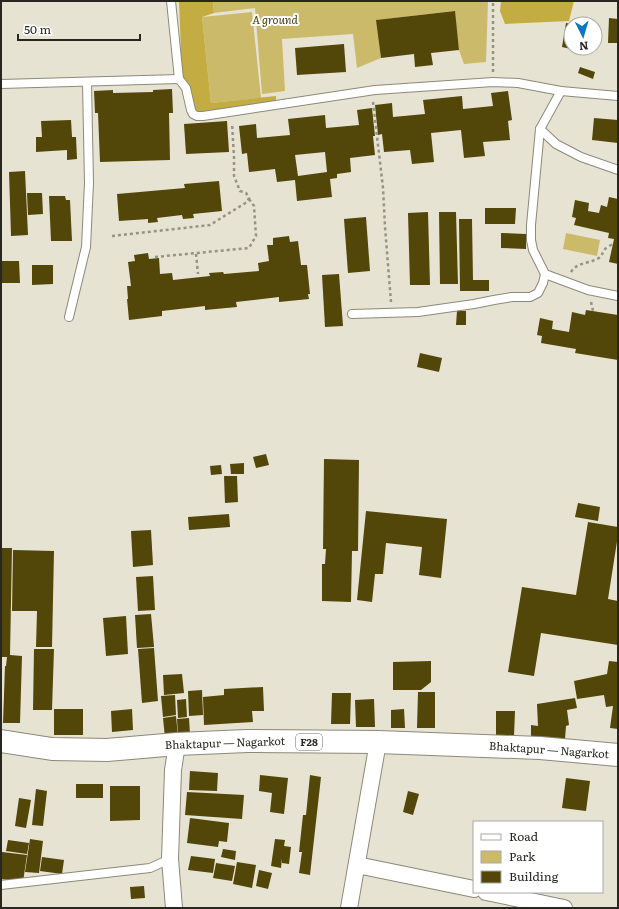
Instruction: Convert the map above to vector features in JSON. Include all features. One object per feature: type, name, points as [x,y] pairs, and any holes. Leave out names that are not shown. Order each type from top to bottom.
[{"type":"main road","name":"Bhaktapur — Nagarkot","points":[[1,741],[52,749],[74,750],[108,750],[177,744],[247,741],[378,742],[540,748],[618,755]]},
{"type":"street","points":[[349,908],[378,742]]},
{"type":"street","points":[[174,908],[170,859],[172,770],[177,744]]},
{"type":"street","points":[[357,865],[473,890]]},
{"type":"street","points":[[491,893],[564,908]]},
{"type":"lane","points":[[171,1],[178,79],[186,88],[191,110],[193,114],[197,116],[375,90],[493,82],[518,83],[561,91],[618,96]]},
{"type":"lane","points":[[1,84],[178,79]]},
{"type":"lane","points":[[69,317],[86,247],[89,183],[87,82]]},
{"type":"lane","points":[[352,314],[418,312],[512,297],[530,297],[538,293],[543,283],[545,274],[531,240],[531,225],[540,129],[561,91]]},
{"type":"lane","points":[[540,129],[556,144],[581,157],[618,170]]},
{"type":"lane","points":[[545,274],[588,290],[618,296]]},
{"type":"lane","points":[[1,884],[150,868],[170,859]]},
{"type":"path","points":[[493,1],[493,82]]},
{"type":"path","points":[[375,90],[373,102],[383,188],[392,312]]},
{"type":"path","points":[[155,257],[249,248],[256,236],[254,206],[246,194],[240,191],[234,176],[232,112]]},
{"type":"path","points":[[112,236],[210,225],[247,202],[249,198]]},
{"type":"path","points":[[566,282],[574,268],[581,264],[596,260],[601,256],[604,250],[613,244]]},
{"type":"path","points":[[196,254],[198,274]]},
{"type":"green space","name":"A ground","points":[[213,1],[488,1],[486,62],[464,64],[459,50],[454,11],[377,20],[381,58],[357,68],[353,34],[282,39],[285,91],[262,94],[255,8],[214,13]]},
{"type":"green space","points":[[252,12],[261,98],[211,103],[202,17]]},
{"type":"green space","points":[[566,233],[600,240],[597,256],[563,249]]},
{"type":"shaded area","points":[[179,1],[213,1],[214,13],[202,17],[211,103],[276,96],[276,103],[200,113],[192,108],[182,79]]},
{"type":"shaded area","points":[[501,1],[574,1],[570,16],[563,16],[563,21],[505,24],[500,11]]},
{"type":"building","points":[[455,11],[459,50],[431,53],[433,65],[415,67],[414,54],[381,58],[376,20]]},
{"type":"building","points":[[609,18],[618,19],[618,43],[608,43]]},
{"type":"building","points":[[344,44],[346,72],[297,75],[295,48]]},
{"type":"building","points":[[580,67],[595,72],[593,79],[578,73]]},
{"type":"building","points":[[172,89],[173,113],[169,113],[170,160],[100,162],[98,113],[95,113],[94,91],[113,90],[113,93],[153,92],[153,90]]},
{"type":"building","points":[[508,91],[512,120],[508,121],[510,140],[483,142],[485,156],[464,158],[461,130],[431,133],[434,162],[412,164],[410,150],[384,152],[382,134],[378,135],[375,105],[392,103],[393,117],[425,114],[423,100],[462,96],[463,109],[493,106],[491,93]]},
{"type":"building","points":[[372,108],[375,136],[373,136],[375,155],[350,158],[351,172],[337,174],[337,178],[330,179],[332,197],[297,201],[295,180],[277,182],[275,169],[249,172],[247,153],[242,154],[239,126],[256,124],[257,138],[290,135],[288,119],[325,115],[326,128],[359,125],[357,110]],"holes":[[[325,152],[327,172],[298,176],[295,155]]]},
{"type":"building","points":[[594,118],[618,120],[618,143],[592,140]]},
{"type":"building","points":[[71,120],[72,137],[76,137],[77,159],[67,160],[67,150],[36,152],[36,137],[42,137],[41,121]]},
{"type":"building","points":[[227,121],[229,152],[186,154],[184,124]]},
{"type":"building","points":[[25,171],[28,235],[11,236],[9,172]]},
{"type":"building","points":[[219,181],[222,211],[193,214],[194,218],[183,219],[182,215],[157,218],[158,222],[148,223],[148,219],[119,221],[117,194],[185,188],[184,184]]},
{"type":"building","points":[[27,193],[42,193],[43,214],[28,215]]},
{"type":"building","points":[[49,196],[65,196],[66,200],[70,200],[72,241],[51,241]]},
{"type":"building","points":[[609,197],[618,199],[618,264],[609,262],[614,239],[608,238],[609,233],[574,225],[576,218],[572,217],[575,200],[589,203],[588,211],[599,213],[601,205],[607,207]]},
{"type":"building","points":[[485,208],[516,208],[515,224],[485,224]]},
{"type":"building","points":[[428,212],[430,285],[410,285],[408,213]]},
{"type":"building","points":[[439,212],[456,212],[458,284],[440,284]]},
{"type":"building","points":[[366,217],[370,271],[348,273],[344,219]]},
{"type":"building","points":[[459,219],[472,219],[473,280],[489,280],[489,291],[460,291]]},
{"type":"building","points":[[501,233],[526,234],[526,249],[501,248]]},
{"type":"building","points":[[289,236],[290,242],[298,241],[301,265],[307,265],[310,294],[308,294],[309,299],[279,302],[279,297],[236,302],[237,307],[205,310],[205,306],[162,311],[162,316],[129,320],[127,286],[131,286],[128,262],[135,261],[134,255],[148,253],[149,259],[159,258],[160,274],[172,273],[173,280],[210,276],[209,273],[223,272],[224,274],[259,271],[258,263],[269,261],[267,245],[273,245],[273,238]]},
{"type":"building","points":[[1,261],[19,261],[20,283],[1,283]]},
{"type":"building","points":[[32,265],[53,265],[53,284],[32,285]]},
{"type":"building","points":[[339,274],[343,326],[325,327],[322,275]]},
{"type":"building","points":[[586,310],[618,315],[618,360],[575,353],[576,349],[541,343],[542,336],[537,335],[540,318],[553,321],[552,329],[569,332],[572,312],[585,315]]},
{"type":"building","points":[[457,311],[466,311],[466,325],[456,325]]},
{"type":"building","points":[[420,353],[442,358],[439,372],[417,367]]},
{"type":"building","points":[[266,454],[269,465],[256,468],[253,457]]},
{"type":"building","points":[[324,459],[359,460],[358,551],[352,551],[351,602],[322,601],[322,564],[325,564],[326,549],[323,549]]},
{"type":"building","points":[[244,463],[244,474],[231,474],[230,464]]},
{"type":"building","points":[[221,465],[222,474],[211,475],[210,466]]},
{"type":"building","points":[[224,476],[237,476],[238,502],[225,503]]},
{"type":"building","points":[[578,503],[600,507],[598,521],[575,517]]},
{"type":"building","points":[[366,511],[447,519],[441,578],[419,575],[422,547],[386,543],[383,574],[375,574],[372,602],[357,600]]},
{"type":"building","points":[[229,514],[230,527],[189,530],[188,517]]},
{"type":"building","points":[[588,522],[618,527],[608,599],[618,601],[618,645],[541,633],[534,676],[508,672],[522,587],[576,595]]},
{"type":"building","points":[[151,530],[153,565],[133,567],[131,531]]},
{"type":"building","points":[[1,548],[12,548],[10,655],[22,656],[20,723],[3,723],[5,666],[7,657],[1,657]]},
{"type":"building","points":[[13,550],[54,551],[52,647],[36,647],[37,611],[12,611]]},
{"type":"building","points":[[153,576],[155,610],[138,611],[136,577]]},
{"type":"building","points":[[151,614],[154,647],[137,648],[135,615]]},
{"type":"building","points":[[126,616],[128,654],[106,656],[103,618]]},
{"type":"building","points":[[154,648],[158,701],[142,703],[138,649]]},
{"type":"building","points":[[34,649],[54,649],[52,710],[33,710]]},
{"type":"building","points":[[431,661],[431,682],[421,690],[393,690],[393,662]]},
{"type":"building","points":[[609,661],[618,662],[618,729],[610,728],[613,706],[606,707],[604,695],[577,699],[574,681],[607,674]]},
{"type":"building","points":[[182,674],[184,693],[164,695],[163,675]]},
{"type":"building","points":[[263,687],[264,711],[252,711],[253,722],[204,725],[203,697],[224,695],[224,689]]},
{"type":"building","points":[[202,690],[203,715],[189,716],[188,691]]},
{"type":"building","points":[[418,692],[435,692],[435,728],[417,728]]},
{"type":"building","points":[[332,693],[351,693],[350,724],[331,724]]},
{"type":"building","points":[[175,695],[176,715],[163,717],[161,696]]},
{"type":"building","points":[[575,698],[577,708],[567,710],[569,725],[566,726],[565,739],[531,738],[531,725],[538,726],[537,704]]},
{"type":"building","points":[[186,699],[187,717],[178,718],[177,700]]},
{"type":"building","points":[[374,699],[375,727],[356,727],[355,700]]},
{"type":"building","points":[[54,709],[83,709],[83,735],[54,735]]},
{"type":"building","points":[[132,709],[133,730],[112,732],[111,711]]},
{"type":"building","points":[[404,709],[405,728],[391,728],[391,710]]},
{"type":"building","points":[[496,711],[515,711],[514,736],[496,735]]},
{"type":"building","points":[[176,716],[178,737],[165,738],[163,718]]},
{"type":"building","points":[[189,718],[190,734],[178,735],[177,719]]},
{"type":"building","points":[[190,771],[218,773],[217,791],[189,790]]},
{"type":"building","points":[[260,775],[288,778],[284,814],[270,812],[272,793],[259,791]]},
{"type":"building","points":[[310,775],[321,777],[310,875],[299,873],[302,852],[299,852],[303,815],[306,815]]},
{"type":"building","points":[[566,778],[590,781],[586,811],[562,808]]},
{"type":"building","points":[[76,784],[103,784],[103,798],[76,798]]},
{"type":"building","points":[[110,786],[140,786],[140,820],[110,821]]},
{"type":"building","points":[[36,789],[47,791],[43,826],[32,825]]},
{"type":"building","points":[[408,791],[419,794],[413,815],[403,812]]},
{"type":"building","points":[[187,792],[244,795],[242,819],[185,815]]},
{"type":"building","points":[[19,798],[31,800],[26,828],[15,826]]},
{"type":"building","points":[[190,818],[229,823],[227,842],[219,841],[218,847],[187,843]]},
{"type":"building","points":[[30,839],[43,841],[39,873],[25,872]]},
{"type":"building","points":[[275,839],[285,840],[284,846],[291,847],[289,864],[282,863],[282,858],[281,868],[271,866]]},
{"type":"building","points":[[8,840],[29,843],[27,854],[6,851]]},
{"type":"building","points":[[223,849],[236,851],[235,860],[221,857]]},
{"type":"building","points":[[2,852],[27,855],[23,882],[1,879]]},
{"type":"building","points":[[191,856],[215,859],[213,873],[188,870]]},
{"type":"building","points":[[42,857],[64,860],[62,874],[40,871]]},
{"type":"building","points":[[237,862],[256,865],[252,888],[233,884]]},
{"type":"building","points":[[216,863],[235,866],[232,881],[213,878]]},
{"type":"building","points":[[259,870],[272,873],[268,889],[256,886]]},
{"type":"building","points":[[144,886],[145,898],[131,899],[130,887]]}]
